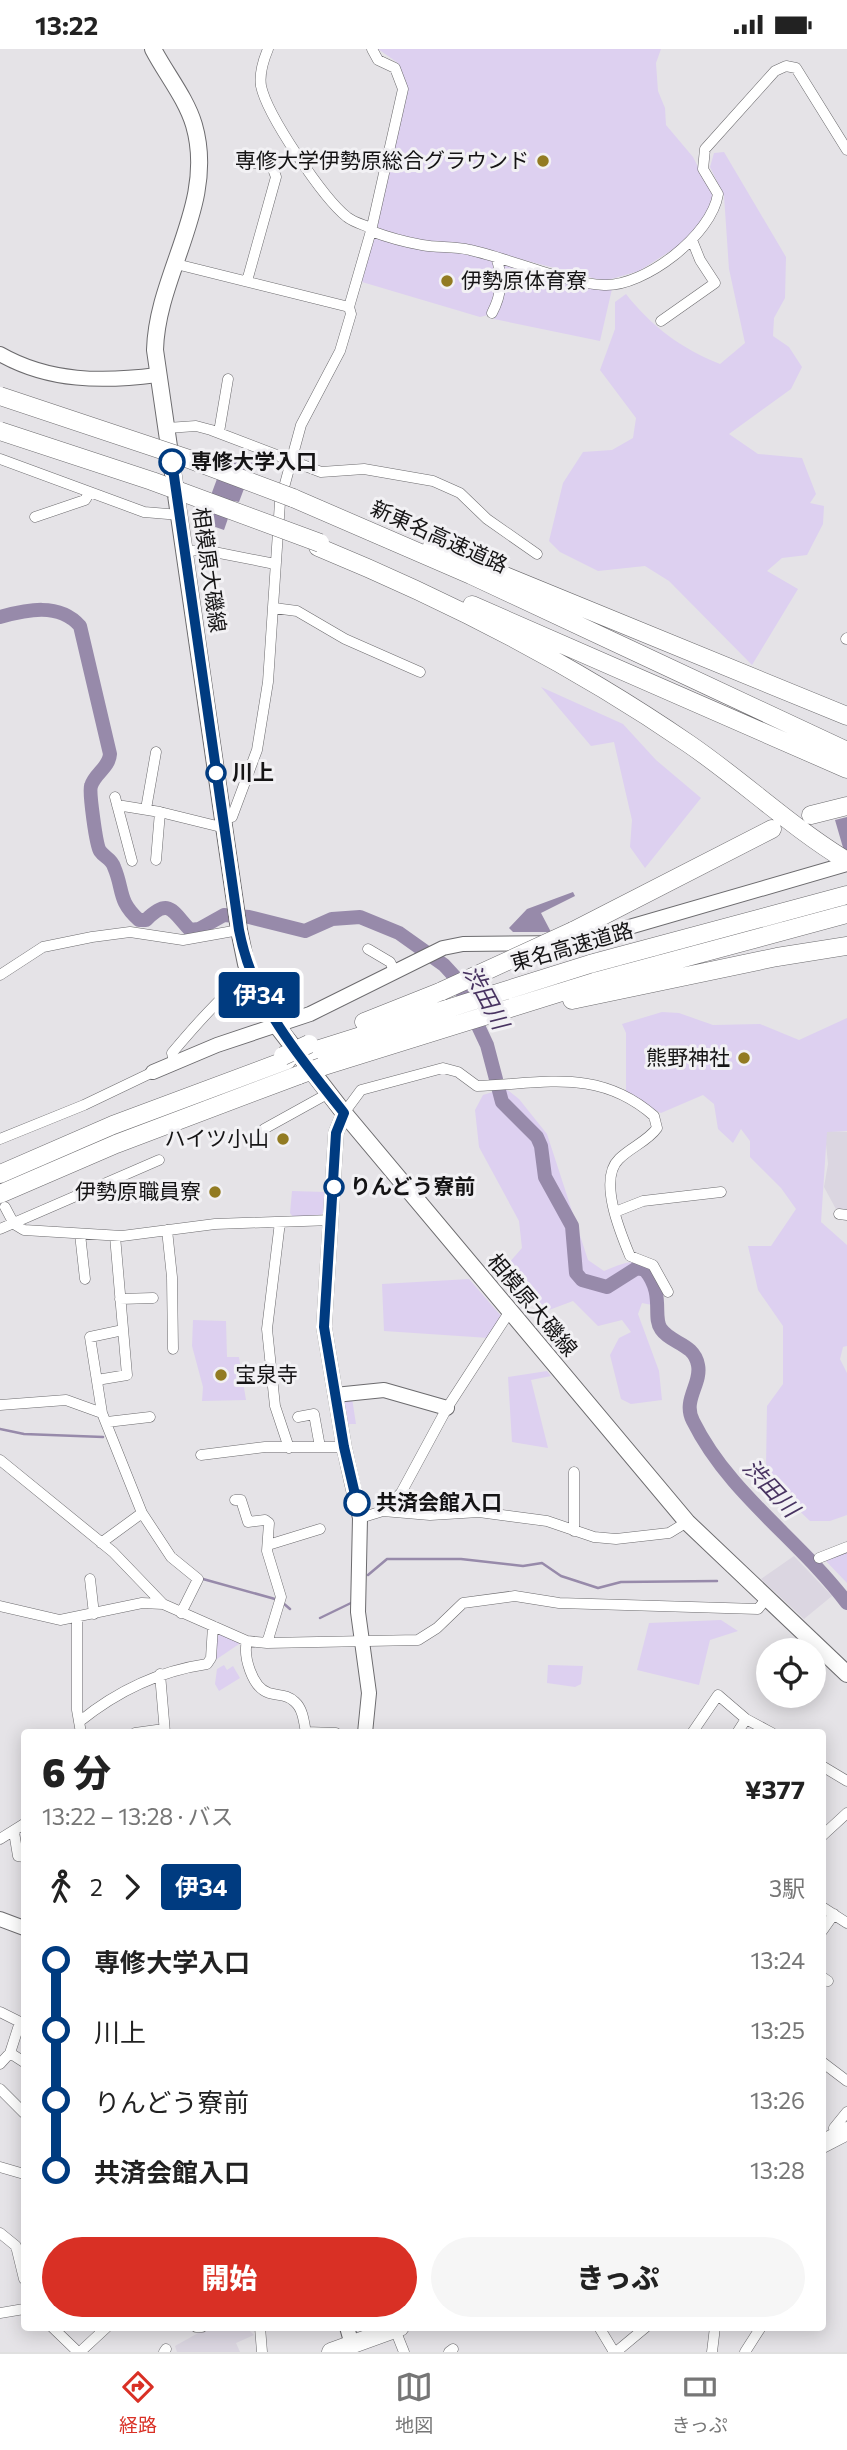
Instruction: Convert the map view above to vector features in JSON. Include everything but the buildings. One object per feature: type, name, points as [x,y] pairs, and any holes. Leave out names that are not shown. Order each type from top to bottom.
[{"type":"highway","points":[[0,396],[165,450],[332,513],[476,563],[847,716]]},
{"type":"highway","points":[[0,431],[260,521],[657,684],[847,769]]},
{"type":"highway","name":"新東名高速道路","points":[[332,513],[847,751]]},
{"type":"highway","points":[[319,545],[426,594],[599,686],[714,761],[847,863]]},
{"type":"highway","points":[[811,815],[847,806]]},
{"type":"highway","points":[[3,1201],[116,1145],[299,1075],[320,1056],[445,999],[772,829]]},
{"type":"highway","name":"東名高速道路","points":[[445,999],[491,994],[847,895]]},
{"type":"highway","name":"東名高速道路","points":[[320,1056],[453,1028],[847,913]]},
{"type":"highway","points":[[496,1015],[711,970],[847,946]]},
{"type":"highway","points":[[0,1174],[285,1058],[320,1056]]},
{"type":"highway","points":[[331,2352],[351,2341],[386,2331]]},
{"type":"main road","name":"相模原大磯線","points":[[153,49],[191,118],[199,148],[197,191],[176,264],[158,312],[155,350],[235,904],[250,976],[277,1026],[344,1113],[687,1522],[766,1599],[844,1665]]},
{"type":"street","points":[[268,49],[262,66],[261,85],[280,127],[323,190],[347,218],[371,230],[424,246],[467,249],[591,283],[611,285],[654,267],[692,240],[712,216],[718,194],[704,169],[705,149],[775,71],[786,66],[796,68],[847,150]]},
{"type":"street","points":[[132,860],[116,801],[224,823],[232,817],[257,750],[268,682],[277,517],[291,460],[309,407],[341,351],[351,314],[349,307],[371,230],[403,89],[395,68],[378,60],[372,49]]},
{"type":"street","points":[[247,281],[276,177],[272,166],[249,162]]},
{"type":"street","points":[[662,321],[715,283],[692,240]]},
{"type":"street","points":[[492,313],[500,291],[501,275],[496,257]]},
{"type":"street","points":[[176,264],[349,307]]},
{"type":"street","points":[[0,354],[39,371],[75,379],[101,380],[158,375]]},
{"type":"street","points":[[219,432],[229,384]]},
{"type":"street","points":[[167,428],[196,426],[219,432],[329,473],[364,469],[433,481],[460,493],[487,519],[537,554]]},
{"type":"street","points":[[0,459],[144,512],[180,515]]},
{"type":"street","points":[[35,517],[85,500],[90,492]]},
{"type":"street","points":[[185,551],[228,554],[275,564]]},
{"type":"street","points":[[274,608],[297,611],[345,639],[420,672]]},
{"type":"street","points":[[146,809],[156,752]]},
{"type":"street","points":[[156,860],[160,812]]},
{"type":"street","points":[[0,1139],[84,1105],[174,1062],[310,1014],[443,948],[463,944],[574,943],[847,863]]},
{"type":"street","points":[[0,975],[43,947],[92,937],[130,932],[183,940],[239,929]]},
{"type":"street","points":[[368,949],[390,962],[395,972]]},
{"type":"street","points":[[174,1062],[172,1053],[181,1042],[232,986],[250,976]]},
{"type":"street","points":[[365,1729],[369,1693],[358,1612],[360,1518],[344,1447],[324,1327],[336,1133],[344,1113],[361,1090],[443,1068],[458,1072],[477,1086],[585,1081],[619,1094],[654,1116],[658,1124],[655,1131],[619,1159],[610,1174],[615,1212],[630,1256],[653,1265],[668,1292]]},
{"type":"street","points":[[264,1129],[328,1093]]},
{"type":"street","points":[[0,1229],[159,1160]]},
{"type":"street","points":[[615,1212],[643,1201],[721,1192]]},
{"type":"street","points":[[3,1201],[14,1224],[24,1230],[80,1234],[115,1236],[215,1224],[332,1220]]},
{"type":"street","points":[[280,1222],[267,1329],[275,1406],[289,1448]]},
{"type":"street","points":[[167,1230],[173,1349]]},
{"type":"street","points":[[80,1234],[85,1279]]},
{"type":"street","points":[[97,1381],[127,1374],[115,1236]]},
{"type":"street","points":[[120,1299],[153,1298]]},
{"type":"street","points":[[383,1511],[401,1493],[447,1408],[510,1311]]},
{"type":"street","points":[[123,1329],[87,1338],[104,1417],[142,1513],[171,1557],[198,1579],[181,1613]]},
{"type":"street","points":[[335,1395],[384,1390],[447,1408]]},
{"type":"street","points":[[0,1405],[66,1400],[104,1417],[150,1417]]},
{"type":"street","points":[[298,1417],[314,1414],[320,1447]]},
{"type":"street","points":[[201,1455],[344,1447]]},
{"type":"street","points":[[0,1460],[135,1572],[163,1604],[247,1641],[267,1643],[418,1640],[437,1628],[463,1603],[514,1596],[559,1603],[758,1609],[766,1599]]},
{"type":"street","points":[[574,1531],[575,1472]]},
{"type":"street","points":[[242,1500],[248,1522],[265,1520],[269,1523],[268,1545],[281,1597],[267,1643]]},
{"type":"street","points":[[360,1518],[383,1511],[430,1515],[479,1512],[547,1521],[574,1531],[616,1539],[669,1533],[687,1522]]},
{"type":"street","points":[[101,1543],[142,1513]]},
{"type":"street","points":[[268,1545],[306,1530],[320,1528]]},
{"type":"street","points":[[820,1558],[847,1547]]},
{"type":"street","points":[[90,1579],[94,1614]]},
{"type":"street","points":[[0,1606],[53,1619],[77,1618],[135,1604],[163,1604]]},
{"type":"street","points":[[77,1618],[80,1727]]},
{"type":"street","points":[[80,1727],[117,1694],[160,1674],[207,1664],[211,1658],[213,1626]]},
{"type":"street","points":[[247,1641],[245,1648],[256,1682],[265,1691],[293,1699],[301,1711],[305,1729]]},
{"type":"street","points":[[160,1674],[164,1729]]},
{"type":"street","points":[[695,1729],[718,1695],[746,1719],[765,1729]]},
{"type":"street","points":[[740,1729],[746,1719]]},
{"type":"street","points":[[826,1768],[847,1781]]},
{"type":"street","points":[[826,1832],[847,1813]]},
{"type":"street","points":[[0,1839],[21,1826]]},
{"type":"street","points":[[14,1832],[18,1856],[21,1856]]},
{"type":"street","points":[[826,1909],[847,1923]]},
{"type":"street","points":[[826,1925],[834,1914]]},
{"type":"street","points":[[0,1919],[21,1927]]},
{"type":"street","points":[[0,2012],[21,2022]]},
{"type":"street","points":[[0,2064],[10,2053],[21,2026]]},
{"type":"street","points":[[10,2053],[21,2060]]},
{"type":"street","points":[[826,2065],[847,2081]]},
{"type":"street","points":[[0,2089],[21,2110]]},
{"type":"street","points":[[836,2137],[834,2127],[847,2112]]},
{"type":"street","points":[[0,2167],[21,2173]]},
{"type":"street","points":[[0,2233],[20,2245]]},
{"type":"street","points":[[0,2313],[21,2310]]},
{"type":"street","points":[[56,2331],[79,2352],[103,2331]]},
{"type":"street","points":[[257,2331],[262,2352]]},
{"type":"street","points":[[397,2331],[404,2352]]},
{"type":"street","points":[[602,2331],[615,2352],[641,2331]]},
{"type":"street","points":[[712,2352],[715,2331]]},
{"type":"street","points":[[745,2352],[758,2331]]},
{"type":"shaded area","name":"専修大学伊勢原総合グラウンド","points":[[378,49],[661,49],[656,63],[658,91],[665,108],[666,125],[693,157],[714,198],[711,210],[683,243],[639,271],[604,281],[467,245],[424,241],[379,229],[377,225],[408,90],[398,63]]},
{"type":"shaded area","points":[[724,152],[786,257],[785,298],[774,318],[773,336],[789,347],[802,367],[791,389],[729,434],[758,454],[802,458],[816,494],[810,503],[824,506],[823,524],[807,555],[782,558],[767,571],[798,589],[752,665],[669,581],[645,566],[598,571],[560,552],[549,541],[563,483],[583,452],[612,450],[633,438],[636,418],[600,370],[615,329],[615,302],[626,294],[668,335],[720,364],[745,343],[729,269],[724,196],[710,167],[714,153]]},
{"type":"shaded area","points":[[377,237],[425,250],[465,254],[612,289],[600,341],[494,319],[492,314],[480,317],[362,282],[373,239]]},
{"type":"shaded area","points":[[227,452],[254,462],[239,502],[234,501],[224,530],[201,522]]},
{"type":"shaded area","points":[[541,687],[623,724],[656,760],[701,798],[645,868],[630,847],[632,820],[614,742],[591,746]]},
{"type":"shaded area","points":[[847,817],[847,850],[844,851],[835,820]]},
{"type":"shaded area","points":[[573,892],[575,896],[541,913],[551,932],[513,932],[509,928],[527,909]]},
{"type":"shaded area","points":[[662,1012],[679,1013],[713,1025],[760,1024],[799,1040],[847,1018],[847,1131],[827,1132],[821,1222],[847,1245],[847,1346],[843,1347],[840,1359],[847,1373],[847,1515],[830,1521],[810,1521],[786,1498],[766,1467],[767,1406],[783,1384],[783,1326],[758,1290],[748,1246],[771,1246],[796,1209],[781,1188],[750,1157],[750,1141],[741,1129],[733,1143],[718,1129],[714,1104],[703,1095],[661,1113],[626,1096],[626,1033],[622,1024]]},
{"type":"shaded area","points":[[505,1088],[519,1099],[547,1134],[588,1260],[604,1271],[625,1263],[641,1262],[653,1270],[658,1279],[662,1292],[652,1305],[642,1303],[638,1314],[659,1371],[662,1400],[631,1404],[621,1399],[610,1355],[619,1338],[631,1332],[622,1320],[598,1326],[573,1301],[549,1310],[524,1296],[502,1271],[522,1248],[519,1221],[479,1147],[475,1110],[483,1095]]},
{"type":"shaded area","points":[[828,1131],[847,1132],[847,1213],[837,1211],[824,1187],[828,1164],[825,1134]]},
{"type":"shaded area","points":[[292,1191],[325,1192],[325,1212],[317,1217],[293,1217],[290,1213]]},
{"type":"shaded area","points":[[469,1279],[502,1317],[489,1338],[384,1331],[382,1284]]},
{"type":"shaded area","points":[[193,1320],[226,1321],[227,1357],[239,1357],[246,1400],[202,1401],[203,1387],[192,1346]]},
{"type":"shaded area","points":[[547,1371],[551,1376],[531,1380],[548,1448],[512,1442],[508,1377]]},
{"type":"shaded area","points":[[352,1398],[356,1424],[345,1424],[342,1399]]},
{"type":"shaded area","points":[[847,1549],[847,1583],[824,1559]]},
{"type":"shaded area","points":[[794,1556],[832,1596],[804,1619],[761,1579]]},
{"type":"shaded area","points":[[721,1620],[738,1631],[710,1640],[699,1685],[637,1670],[649,1623]]},
{"type":"shaded area","points":[[219,1632],[242,1642],[214,1661],[215,1635]]},
{"type":"shaded area","points":[[224,1665],[227,1670],[233,1666],[240,1678],[219,1691],[215,1684],[217,1669]]},
{"type":"shaded area","points":[[548,1665],[583,1666],[581,1684],[575,1687],[547,1683]]},
{"type":"shaded area","points":[[202,2331],[250,2331],[254,2335],[236,2343],[240,2352],[177,2352],[175,2346]]},
{"type":"waterway","name":"渋田川","points":[[0,617],[31,610],[52,611],[72,618],[80,626],[110,754],[91,786],[97,839],[100,851],[113,864],[127,907],[139,920],[146,920],[165,908],[174,912],[190,930],[199,929],[224,915],[249,917],[305,931],[332,919],[360,917],[399,933],[444,965],[455,977],[487,1045],[502,1102],[537,1137],[541,1146],[545,1177],[572,1226],[576,1273],[582,1280],[607,1287],[637,1268],[645,1270],[655,1288],[661,1329],[696,1358],[698,1372],[690,1413],[708,1447],[745,1494],[808,1558],[847,1603]]},
{"type":"waterway","points":[[0,1429],[24,1434],[103,1437]]},
{"type":"waterway","points":[[368,1575],[387,1559],[461,1559],[523,1566],[542,1563],[561,1576],[598,1588],[621,1582],[717,1581]]},
{"type":"waterway","points":[[203,1579],[275,1599]]},
{"type":"waterway","points":[[320,1618],[353,1602]]},
{"type":"waterway","points":[[283,1603],[290,1609]]},
{"type":"bus line","name":"伊34","points":[[172,462],[246,964],[254,987],[277,1026],[344,1113],[336,1133],[324,1327],[344,1447],[357,1503]]},
{"type":"place","name":"専修大学伊勢原総合グラウンド","points":[[543,161]]},
{"type":"place","name":"伊勢原体育寮","points":[[447,281]]},
{"type":"place","name":"専修大学入口","points":[[172,462]]},
{"type":"place","name":"川上","points":[[216,773]]},
{"type":"place","name":"熊野神社","points":[[744,1058]]},
{"type":"place","name":"ハイツ小山","points":[[283,1139]]},
{"type":"place","name":"りんどう寮前","points":[[334,1187]]},
{"type":"place","name":"伊勢原職員寮","points":[[215,1192]]},
{"type":"place","name":"宝泉寺","points":[[221,1375]]},
{"type":"place","name":"共済会館入口","points":[[357,1503]]}]
